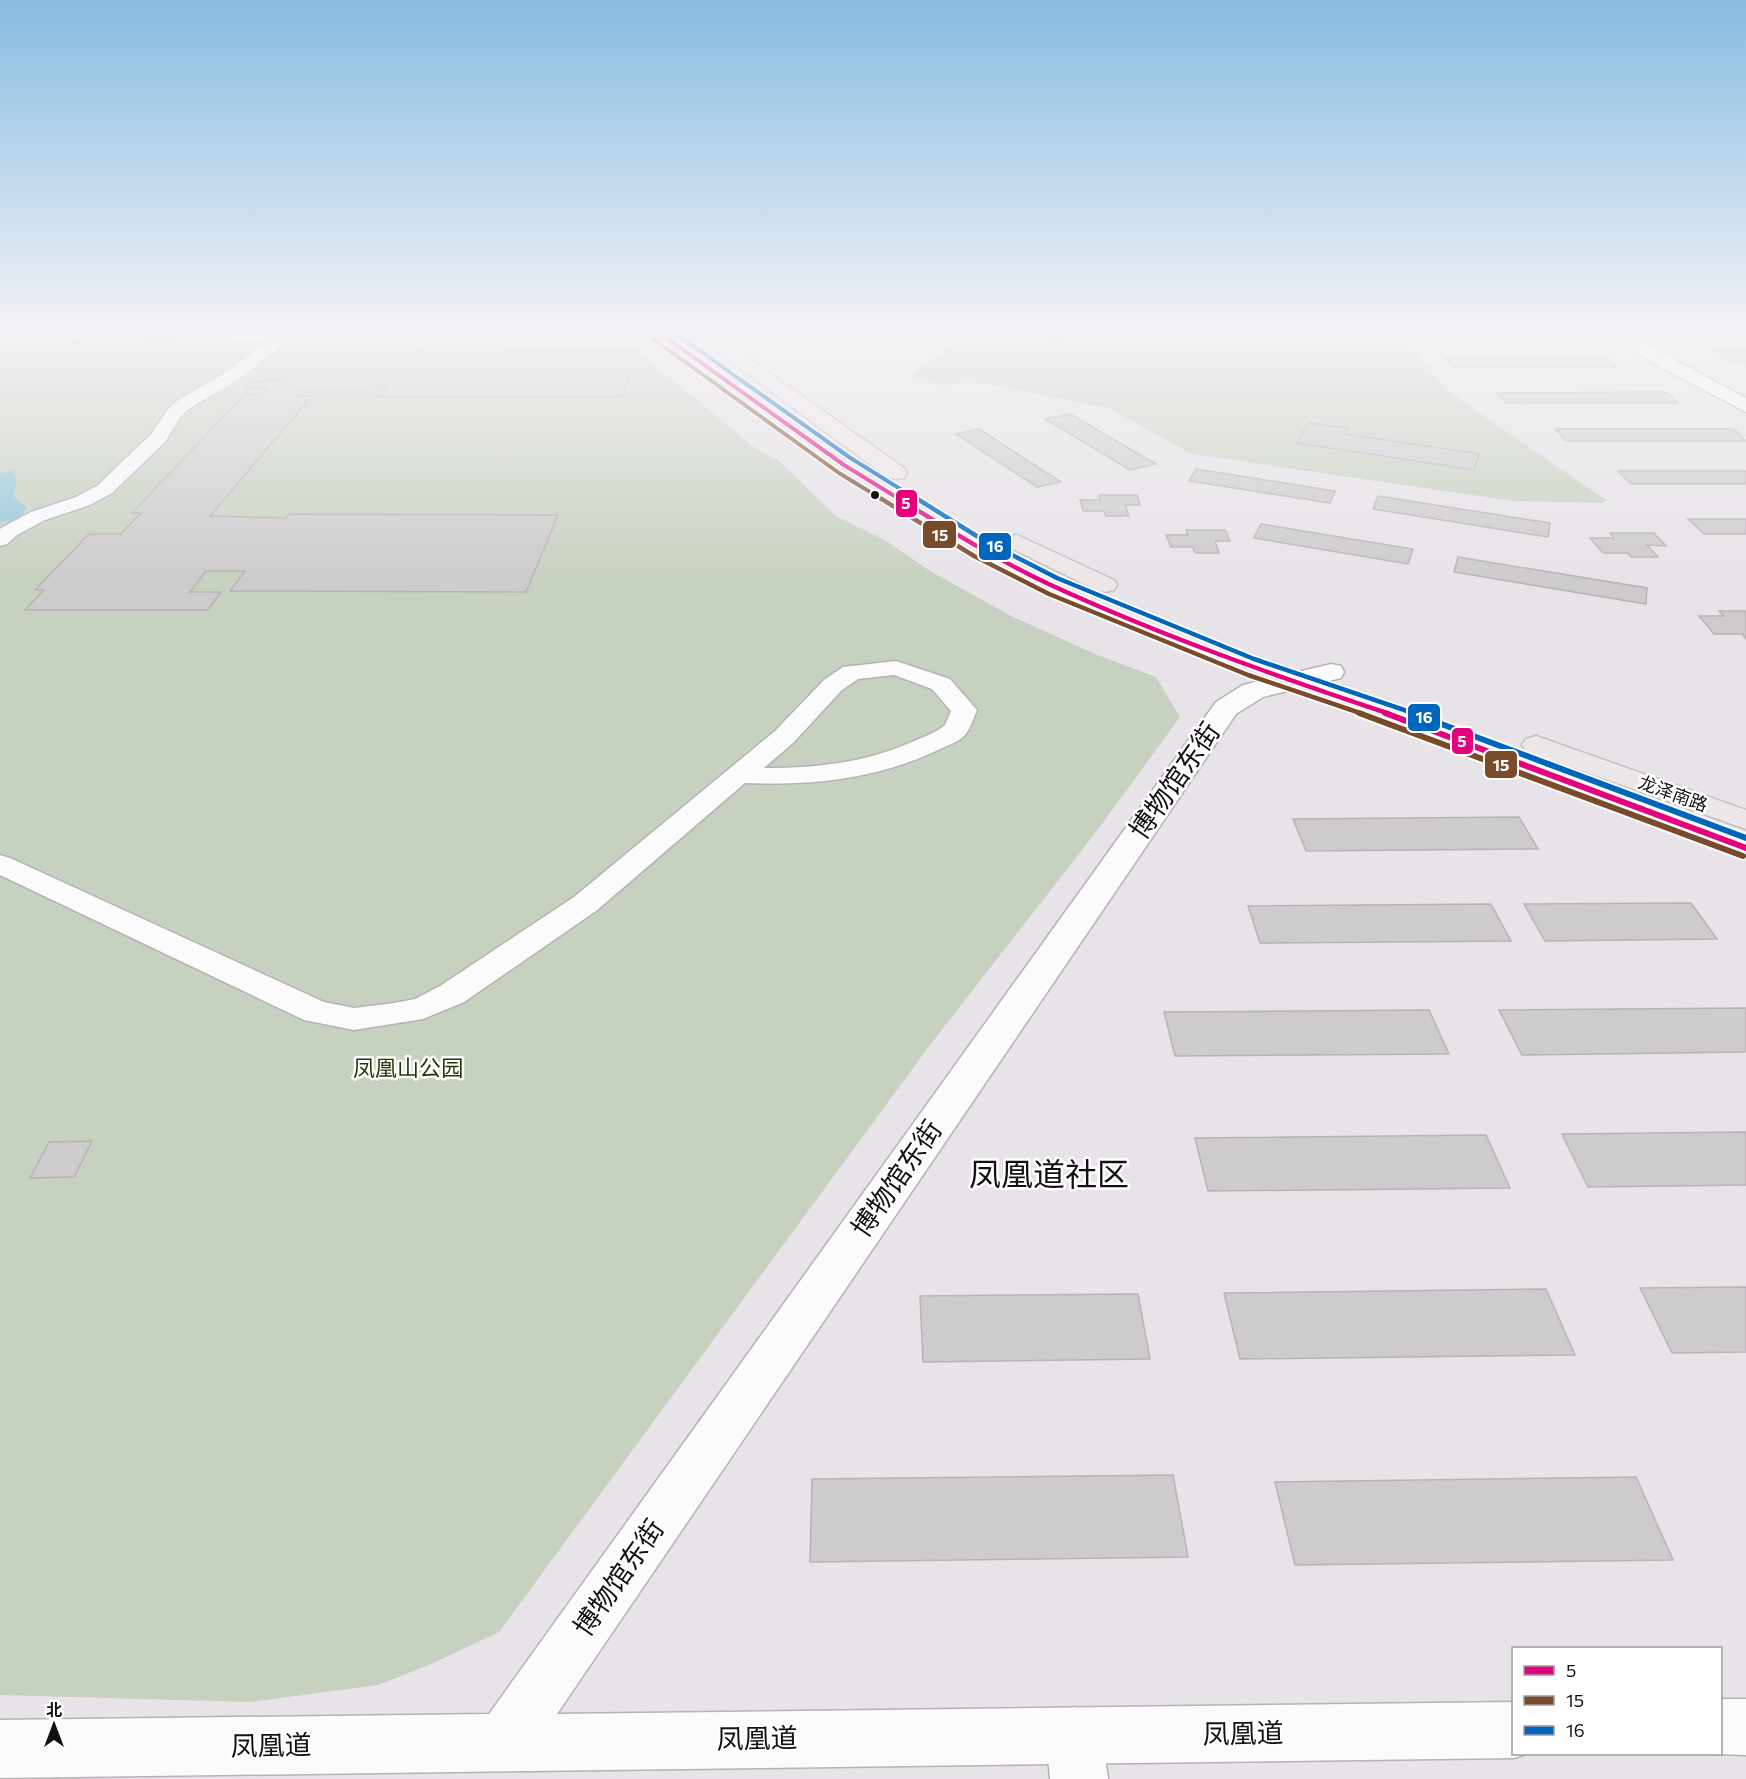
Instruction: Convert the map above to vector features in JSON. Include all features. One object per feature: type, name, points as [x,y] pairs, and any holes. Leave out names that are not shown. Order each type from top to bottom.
[{"type":"main road","name":"龙泽南路","points":[[773,414],[844,465],[979,548],[1053,586],[1251,667],[1420,725],[1746,848]]},
{"type":"main road","name":"龙泽南路","points":[[814,414],[899,475],[948,506],[1105,585],[1331,672],[1746,820]]},
{"type":"street","points":[[0,540],[10,531],[38,516],[83,501],[105,489],[158,438],[173,414]]},
{"type":"street","points":[[0,864],[316,1012],[354,1019],[364,1018],[423,1008],[452,994],[585,904],[784,737],[833,685],[852,672],[896,668],[941,684],[964,710],[954,731],[917,750],[877,764],[837,773],[789,778],[739,775]]},
{"type":"street","name":"博物馆东街","points":[[503,1743],[1226,708],[1253,691],[1331,672]]},
{"type":"street","points":[[1722,1727],[1746,1727]]},
{"type":"street","name":"凤凰道","points":[[0,1749],[503,1743],[1076,1757],[1512,1730]]},
{"type":"green space","name":"凤凰山公园","points":[[0,414],[714,414],[756,449],[778,460],[836,516],[885,540],[930,571],[1013,617],[1095,654],[1156,677],[1180,717],[1096,832],[930,1045],[499,1632],[429,1665],[378,1685],[250,1702],[0,1695]]},
{"type":"green space","points":[[1119,414],[1481,414],[1606,500],[1603,503],[1513,501],[1192,454]]},
{"type":"water","points":[[13,470],[17,482],[13,496],[27,508],[18,519],[0,522],[0,473]]},
{"type":"building","points":[[226,414],[297,414],[210,516],[286,518],[289,514],[558,515],[526,592],[230,591],[245,571],[206,571],[190,592],[221,592],[208,610],[25,610],[44,590],[35,590],[89,534],[121,534],[141,513],[132,513]]},
{"type":"building","points":[[1070,414],[1156,464],[1130,470],[1045,419]]},
{"type":"building","points":[[1308,423],[1348,428],[1345,434],[1479,454],[1474,470],[1297,443]]},
{"type":"building","points":[[979,429],[1061,482],[1037,487],[956,434]]},
{"type":"building","points":[[1555,429],[1734,429],[1746,441],[1566,441]]},
{"type":"building","points":[[1196,469],[1335,491],[1330,503],[1189,481]]},
{"type":"building","points":[[1618,471],[1746,471],[1746,484],[1631,484]]},
{"type":"building","points":[[1099,495],[1137,495],[1140,505],[1125,505],[1129,516],[1106,516],[1104,511],[1083,511],[1080,500],[1100,500]]},
{"type":"building","points":[[1378,496],[1550,523],[1548,537],[1373,509]]},
{"type":"building","points":[[1688,519],[1746,519],[1746,534],[1704,534]]},
{"type":"building","points":[[1261,524],[1413,549],[1408,564],[1254,538]]},
{"type":"building","points":[[1186,530],[1225,530],[1230,541],[1215,541],[1219,553],[1195,553],[1193,547],[1171,547],[1166,535],[1188,535]]},
{"type":"building","points":[[1610,533],[1654,533],[1666,546],[1647,545],[1658,557],[1631,557],[1628,553],[1603,553],[1590,538],[1614,538]]},
{"type":"building","points":[[1458,557],[1647,588],[1646,604],[1454,572]]},
{"type":"building","points":[[1719,611],[1746,611],[1746,639],[1742,634],[1714,634],[1699,616],[1724,616]]},
{"type":"building","points":[[1519,817],[1538,849],[1306,851],[1293,819]]},
{"type":"building","points":[[1691,903],[1717,939],[1545,941],[1524,904]]},
{"type":"building","points":[[1491,904],[1511,941],[1260,943],[1248,906]]},
{"type":"building","points":[[1746,1008],[1746,1052],[1522,1055],[1499,1010]]},
{"type":"building","points":[[1429,1010],[1449,1054],[1175,1056],[1164,1012]]},
{"type":"building","points":[[1746,1132],[1746,1185],[1588,1187],[1562,1134]]},
{"type":"building","points":[[1486,1135],[1510,1188],[1208,1191],[1195,1138]]},
{"type":"building","points":[[92,1141],[74,1177],[30,1178],[49,1142]]},
{"type":"building","points":[[1746,1287],[1746,1352],[1672,1353],[1640,1288]]},
{"type":"building","points":[[1546,1289],[1575,1355],[1240,1359],[1224,1293]]},
{"type":"building","points":[[1138,1294],[1150,1359],[923,1362],[920,1296]]},
{"type":"building","points":[[1173,1475],[1188,1557],[810,1562],[812,1479]]},
{"type":"building","points":[[1636,1477],[1673,1560],[1295,1565],[1275,1482]]},
{"type":"transit line","name":"15","points":[[757,414],[839,473],[974,556],[1049,594],[1248,675],[1406,729],[1743,856]]},
{"type":"transit line","name":"5","points":[[773,414],[844,465],[979,548],[1053,586],[1251,667],[1409,721],[1746,848]]},
{"type":"transit line","name":"16","points":[[789,414],[849,457],[983,540],[1057,578],[1254,659],[1412,713],[1746,838]]},
{"type":"district","name":"凤凰道社区","points":[[1049,1175]]}]
